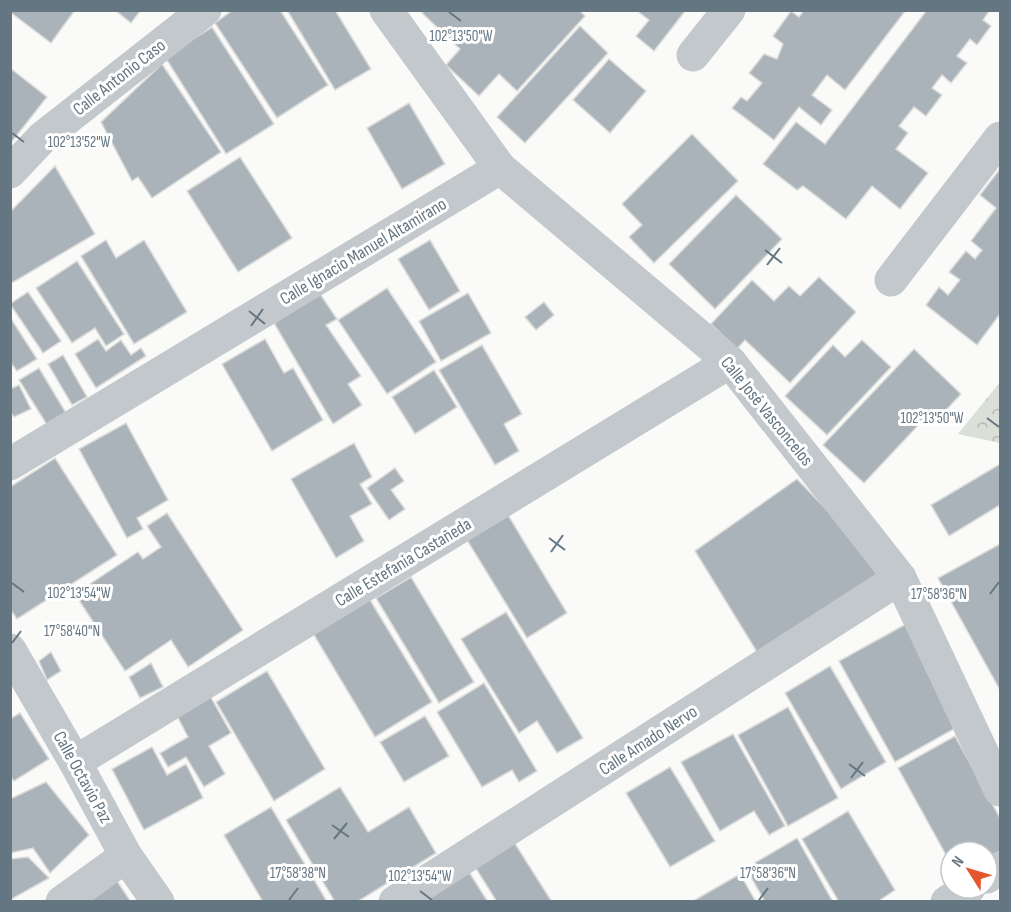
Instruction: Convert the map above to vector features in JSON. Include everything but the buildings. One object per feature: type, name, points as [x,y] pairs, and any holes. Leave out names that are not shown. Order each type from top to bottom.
[{"type":"street","name":"Calle Antonio Caso","points":[[10,172],[42,138],[205,10]]},
{"type":"street","name":"Calle José Vasconcelos","points":[[386,10],[500,168],[730,362],[900,578],[1000,790]]},
{"type":"street","points":[[693,55],[729,10]]},
{"type":"street","points":[[891,280],[1000,138]]},
{"type":"street","name":"Calle Ignacio Manuel Altamirano","points":[[10,464],[500,168]]},
{"type":"street","name":"Calle Estefania Castañeda","points":[[75,762],[730,362]]},
{"type":"street","name":"Calle Amado Nervo","points":[[395,902],[900,578]]},
{"type":"street","name":"Calle Octavio Paz","points":[[10,650],[126,856],[158,902]]},
{"type":"street","points":[[62,902],[126,856]]},
{"type":"green space","points":[[1000,382],[1000,443],[958,434]]}]
